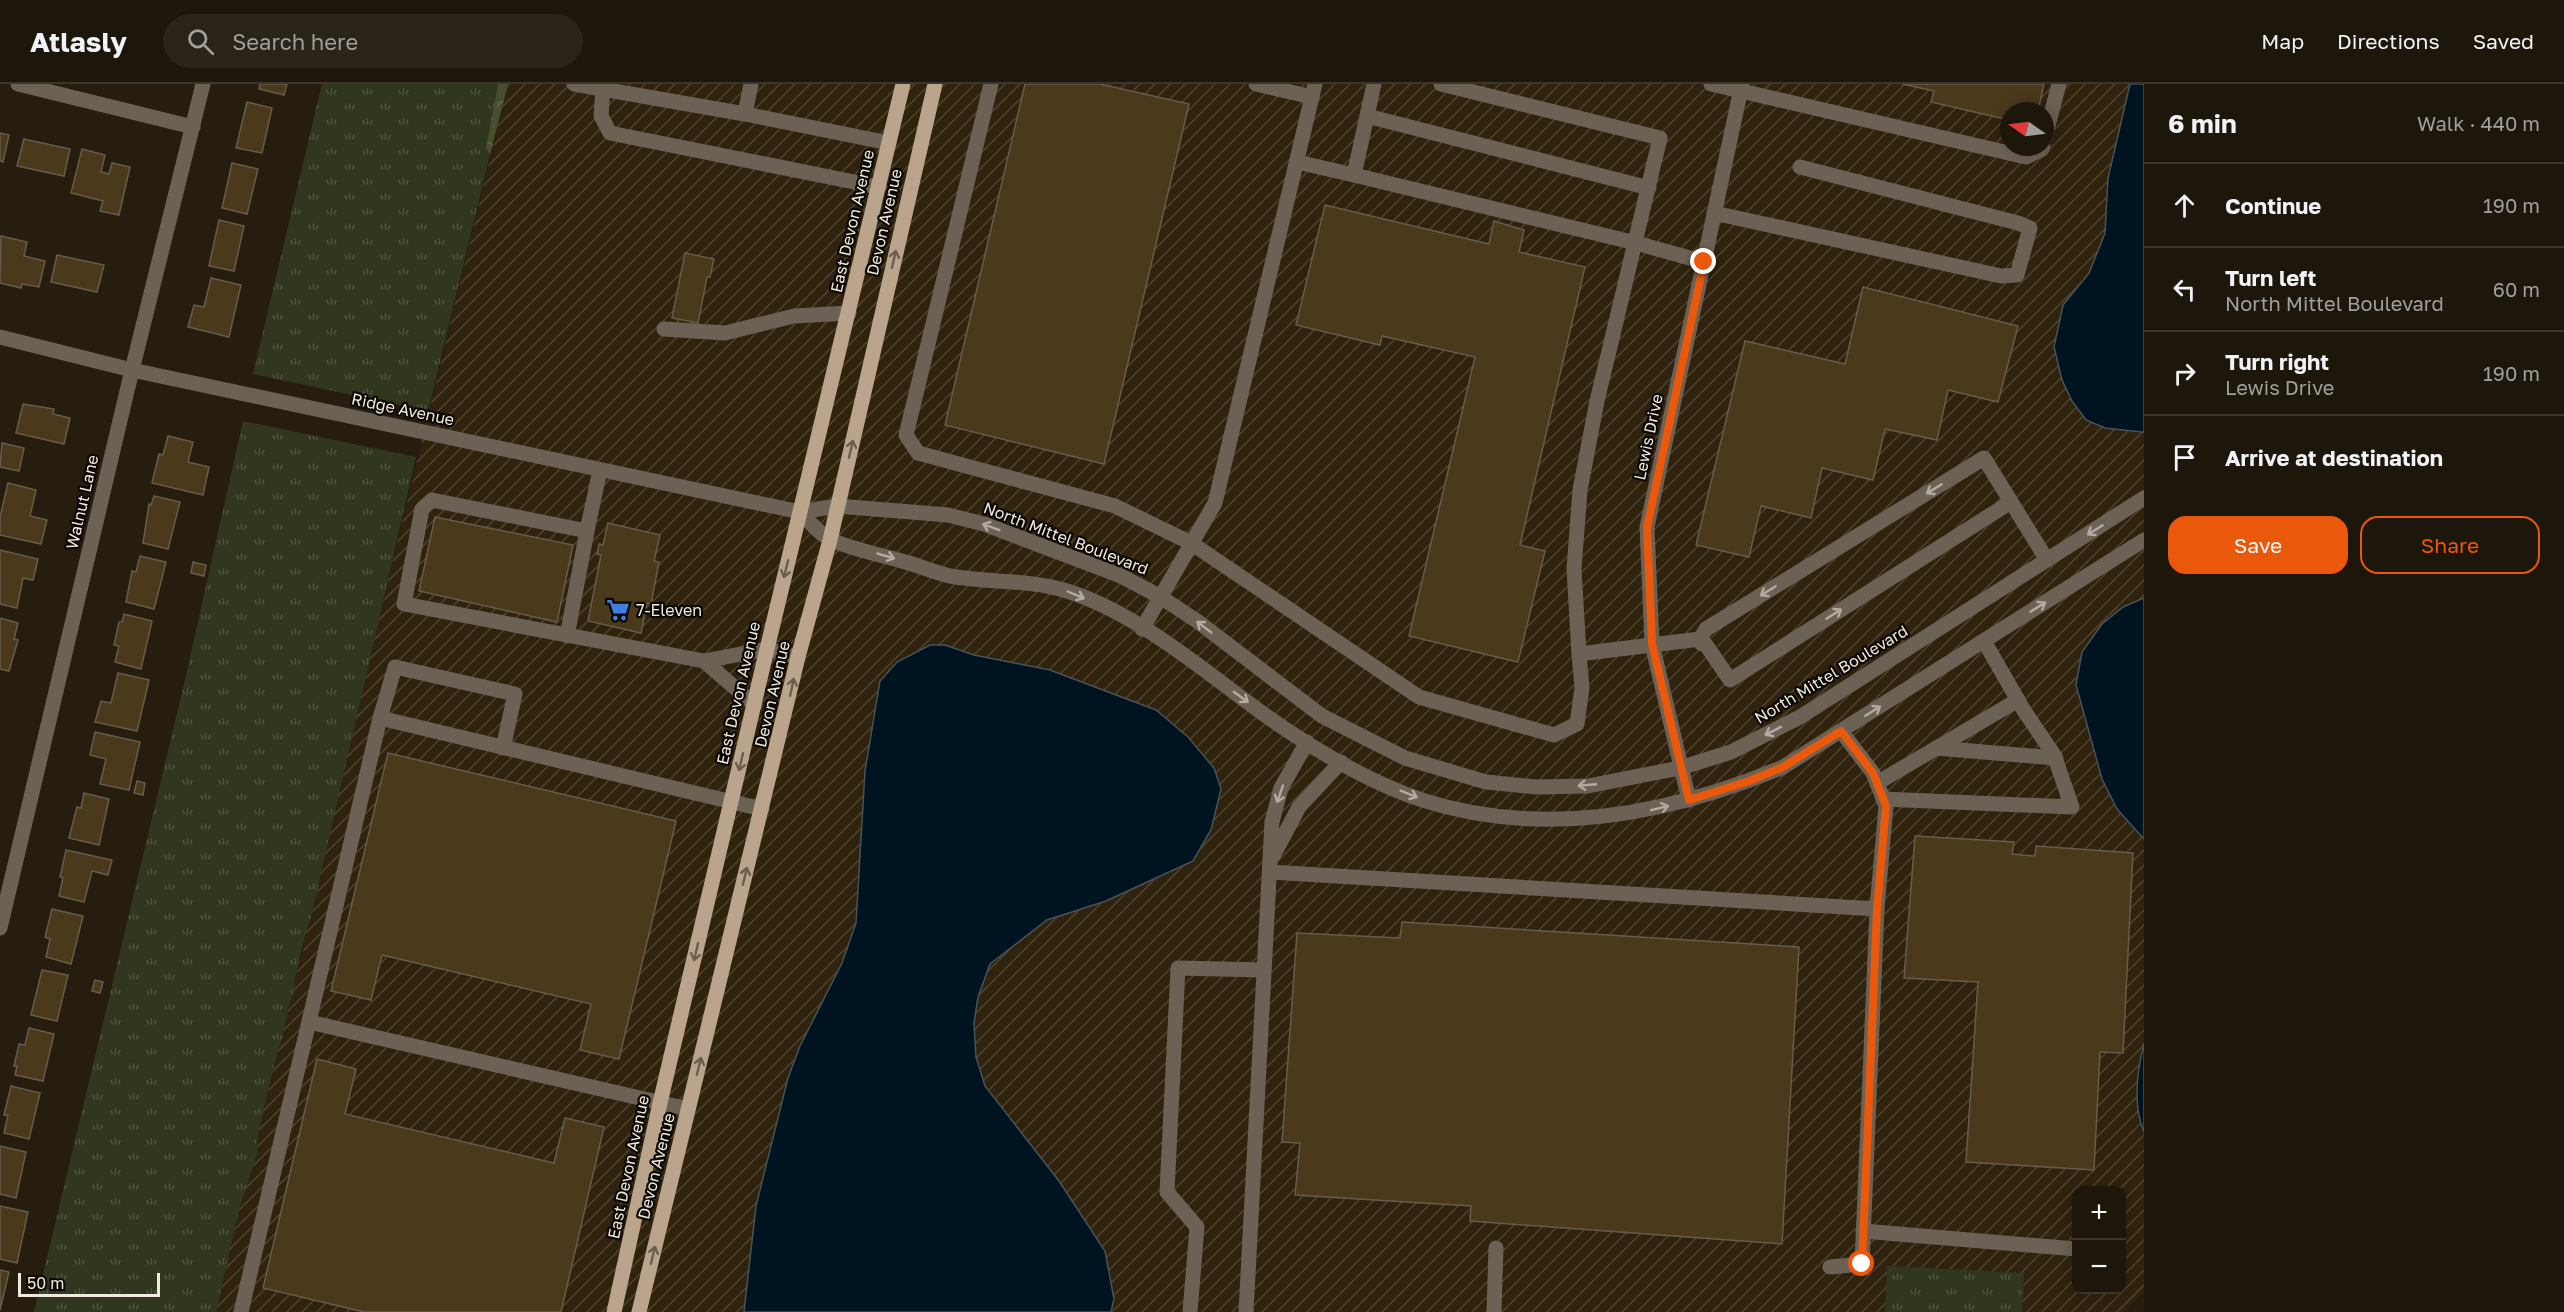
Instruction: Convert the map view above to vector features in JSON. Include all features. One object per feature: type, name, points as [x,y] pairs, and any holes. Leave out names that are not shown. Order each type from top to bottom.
[{"type":"main road","name":"East Devon Avenue","points":[[614,1312],[660,1103],[766,649],[903,84]]},
{"type":"main road","name":"Devon Avenue","points":[[639,1312],[798,657],[830,540],[935,84]]},
{"type":"street","points":[[18,84],[193,127]]},
{"type":"street","name":"Walnut Lane","points":[[0,928],[132,370],[203,84]]},
{"type":"street","points":[[574,84],[745,114],[890,143]]},
{"type":"street","points":[[745,114],[751,84]]},
{"type":"street","points":[[991,84],[906,435],[918,453],[1115,506],[1191,543],[1419,697],[1554,735],[1577,724],[1582,688],[1574,570],[1580,490],[1597,401],[1660,138],[1441,84]]},
{"type":"street","points":[[1142,629],[1159,596],[1215,504],[1314,90],[1256,84]]},
{"type":"street","points":[[1354,175],[1374,84]]},
{"type":"street","points":[[1712,84],[1742,88],[2000,151]]},
{"type":"street","points":[[2054,103],[2059,84]]},
{"type":"street","name":"Lewis Drive","points":[[1689,800],[1652,644],[1647,527],[1742,88]]},
{"type":"street","points":[[603,89],[601,116],[610,133],[879,186]]},
{"type":"street","points":[[1367,116],[1649,188]]},
{"type":"street","points":[[1297,162],[1636,243],[1704,262]]},
{"type":"street","points":[[1714,213],[2001,276],[2017,275],[2030,228],[1800,167]]},
{"type":"street","points":[[664,329],[725,333],[794,316],[849,313]]},
{"type":"street","name":"Ridge Avenue","points":[[0,338],[132,370],[800,512]]},
{"type":"street","points":[[1700,639],[1706,629],[1984,458],[2047,560]]},
{"type":"street","points":[[567,636],[600,470]]},
{"type":"street","name":"North Mittel Boulevard","points":[[800,512],[837,506],[948,515],[984,524],[1121,576],[1159,596],[1197,621],[1322,716],[1405,758],[1486,783],[1536,787],[1588,786],[1680,768],[1731,752],[1800,717],[2144,498]]},
{"type":"street","points":[[587,531],[432,501],[422,509],[404,604],[704,661],[766,649],[798,657]]},
{"type":"street","points":[[1700,639],[1730,680],[2011,502]]},
{"type":"street","points":[[800,512],[830,540],[949,576],[1027,582],[1068,591],[1110,609],[1282,727],[1371,779],[1423,800],[1477,812],[1520,817],[1602,818],[1651,810],[1749,781],[1783,767],[2144,540]]},
{"type":"street","points":[[1579,654],[1700,639]]},
{"type":"street","points":[[1883,799],[2072,807],[2056,758],[2018,700],[1984,641]]},
{"type":"street","points":[[704,661],[754,705]]},
{"type":"street","points":[[241,1312],[380,718],[395,667],[515,694],[503,748]]},
{"type":"street","points":[[1877,783],[2018,700]]},
{"type":"street","points":[[380,718],[762,809]]},
{"type":"street","points":[[1830,1267],[1862,1264],[1877,909],[1886,806],[1873,773],[1841,731]]},
{"type":"street","points":[[1246,1312],[1272,822],[1281,788],[1307,742]]},
{"type":"street","points":[[1936,748],[2056,758]]},
{"type":"street","points":[[1270,866],[1299,807],[1341,762]]},
{"type":"street","points":[[1270,866],[1877,909]]},
{"type":"street","points":[[1190,1312],[1197,1227],[1167,1192],[1179,968],[1264,970]]},
{"type":"street","points":[[309,1022],[688,1109]]},
{"type":"street","points":[[1863,1231],[2072,1249]]},
{"type":"street","points":[[1494,1312],[1496,1248]]},
{"type":"shaded area","points":[[508,84],[2144,84],[2144,1292],[2123,1312],[2022,1312],[2024,1273],[1888,1266],[1885,1312],[216,1312],[239,1210],[258,1151],[256,1145],[275,1061],[288,1016],[287,1009],[296,988],[294,982],[311,917],[361,694]]},
{"type":"green space","points":[[322,84],[498,84],[486,148],[490,155],[428,411],[253,374]]},
{"type":"green space","points":[[498,84],[508,84],[490,155],[486,148]]},
{"type":"green space","points":[[243,421],[416,457],[311,917],[294,982],[296,988],[287,1009],[288,1016],[274,1064],[256,1145],[258,1151],[239,1210],[216,1312],[34,1312],[184,684]]},
{"type":"green space","points":[[1887,1266],[2024,1273],[2022,1312],[1885,1312]]},
{"type":"water","points":[[2130,84],[2144,84],[2144,432],[2105,428],[2086,420],[2072,401],[2062,380],[2054,347],[2063,305],[2089,273],[2105,233],[2108,178]]},
{"type":"water","points":[[2144,598],[2144,839],[2117,809],[2102,779],[2076,685],[2082,652],[2102,624],[2123,607]]},
{"type":"water","points":[[930,645],[945,645],[974,655],[1050,670],[1156,710],[1188,737],[1214,768],[1221,789],[1211,830],[1193,861],[1106,901],[1047,920],[990,964],[978,997],[974,1023],[976,1057],[985,1086],[1059,1181],[1105,1251],[1114,1299],[1111,1312],[744,1312],[756,1206],[788,1078],[800,1046],[842,963],[856,923],[865,771],[880,681],[897,662]]},
{"type":"water","points":[[2144,1043],[2144,1132],[2138,1110],[2137,1087]]},
{"type":"building","points":[[260,84],[287,84],[284,95],[259,89]]},
{"type":"building","points":[[1025,84],[1100,84],[1189,104],[1104,464],[945,425]]},
{"type":"building","points":[[1902,84],[2044,84],[2040,102],[2000,102],[2000,118],[1931,102],[1934,91]]},
{"type":"building","points":[[247,102],[272,108],[262,153],[236,148]]},
{"type":"building","points":[[0,133],[9,135],[3,162],[0,161]]},
{"type":"building","points":[[24,139],[70,149],[64,176],[17,166]]},
{"type":"building","points":[[82,149],[105,155],[101,172],[109,174],[112,163],[130,167],[119,215],[100,211],[103,201],[71,193]]},
{"type":"building","points":[[232,163],[258,169],[247,214],[222,208]]},
{"type":"building","points":[[1325,205],[1489,244],[1494,221],[1524,230],[1519,252],[1585,267],[1520,545],[1545,551],[1518,662],[1409,636],[1475,357],[1382,336],[1380,345],[1296,325]]},
{"type":"building","points":[[219,220],[244,226],[234,271],[209,266]]},
{"type":"building","points":[[1,236],[27,242],[24,256],[45,261],[39,287],[22,284],[21,288],[0,283]]},
{"type":"building","points":[[685,253],[714,259],[710,277],[707,277],[698,323],[672,318]]},
{"type":"building","points":[[57,255],[104,265],[97,292],[51,282]]},
{"type":"building","points":[[211,278],[241,285],[229,337],[188,327],[194,305],[204,307]]},
{"type":"building","points":[[1863,287],[2018,326],[1998,402],[1948,390],[1937,440],[1885,429],[1873,480],[1822,468],[1811,518],[1761,506],[1749,557],[1696,545],[1745,341],[1845,364]]},
{"type":"building","points":[[23,404],[54,409],[53,414],[70,418],[64,444],[16,433]]},
{"type":"building","points":[[168,436],[193,442],[188,462],[209,467],[203,495],[152,483],[159,454],[163,455]]},
{"type":"building","points":[[2,443],[24,448],[19,471],[0,467]]},
{"type":"building","points":[[8,483],[36,490],[30,516],[47,520],[41,544],[0,535],[0,517]]},
{"type":"building","points":[[154,496],[180,502],[168,549],[143,543],[149,504],[151,505]]},
{"type":"building","points":[[435,517],[573,545],[557,622],[419,591]]},
{"type":"building","points":[[608,523],[660,535],[654,561],[659,562],[651,604],[647,603],[641,633],[588,621],[601,555],[597,554],[599,544],[603,545]]},
{"type":"building","points":[[0,550],[38,559],[33,580],[23,578],[17,608],[0,604]]},
{"type":"building","points":[[140,556],[166,562],[154,609],[126,602],[132,571],[136,572]]},
{"type":"building","points":[[193,562],[206,565],[204,576],[191,573]]},
{"type":"building","points":[[124,614],[152,621],[141,669],[115,662],[119,646],[114,645],[119,622],[122,622]]},
{"type":"building","points":[[0,618],[18,623],[14,639],[18,640],[9,671],[0,669]]},
{"type":"building","points":[[118,673],[149,680],[137,731],[95,722],[101,701],[111,703]]},
{"type":"building","points":[[95,732],[140,742],[129,790],[100,784],[106,759],[90,755]]},
{"type":"building","points":[[388,753],[676,821],[619,1059],[580,1050],[591,1004],[382,955],[371,1000],[331,991]]},
{"type":"building","points":[[137,781],[145,783],[143,795],[134,793]]},
{"type":"building","points":[[84,793],[109,799],[99,845],[69,838],[77,807],[81,808]]},
{"type":"building","points":[[1915,836],[2014,842],[2012,854],[2035,856],[2036,846],[2133,853],[2123,1053],[2100,1052],[2094,1170],[1966,1162],[1978,982],[1904,978]]},
{"type":"building","points":[[66,850],[112,860],[108,875],[92,871],[84,902],[59,896],[63,878],[60,877]]},
{"type":"building","points":[[52,909],[83,916],[71,964],[46,957],[50,939],[45,937]]},
{"type":"building","points":[[1402,922],[1799,947],[1782,1244],[1470,1221],[1471,1206],[1295,1195],[1300,1143],[1282,1142],[1297,933],[1400,938]]},
{"type":"building","points":[[42,970],[68,975],[57,1021],[31,1015]]},
{"type":"building","points":[[95,980],[103,982],[100,993],[92,991]]},
{"type":"building","points":[[29,1028],[54,1034],[43,1081],[15,1075],[17,1066],[14,1066],[19,1044],[25,1045]]},
{"type":"building","points":[[317,1059],[356,1069],[345,1114],[554,1163],[565,1118],[604,1127],[561,1312],[364,1312],[263,1288]]},
{"type":"building","points":[[11,1086],[40,1093],[29,1139],[4,1133],[8,1115],[4,1115]]},
{"type":"building","points":[[0,1146],[26,1152],[16,1198],[0,1194]]},
{"type":"building","points":[[0,1206],[28,1212],[17,1263],[0,1259]]},
{"type":"building","points":[[0,1270],[9,1272],[0,1310]]},
{"type":"place","name":"7-Eleven","points":[[618,610]]},
{"type":"route","points":[[1704,262],[1647,527],[1652,644],[1689,800],[1749,781],[1783,767],[1841,731],[1873,773],[1886,806],[1877,909],[1862,1264]]}]
